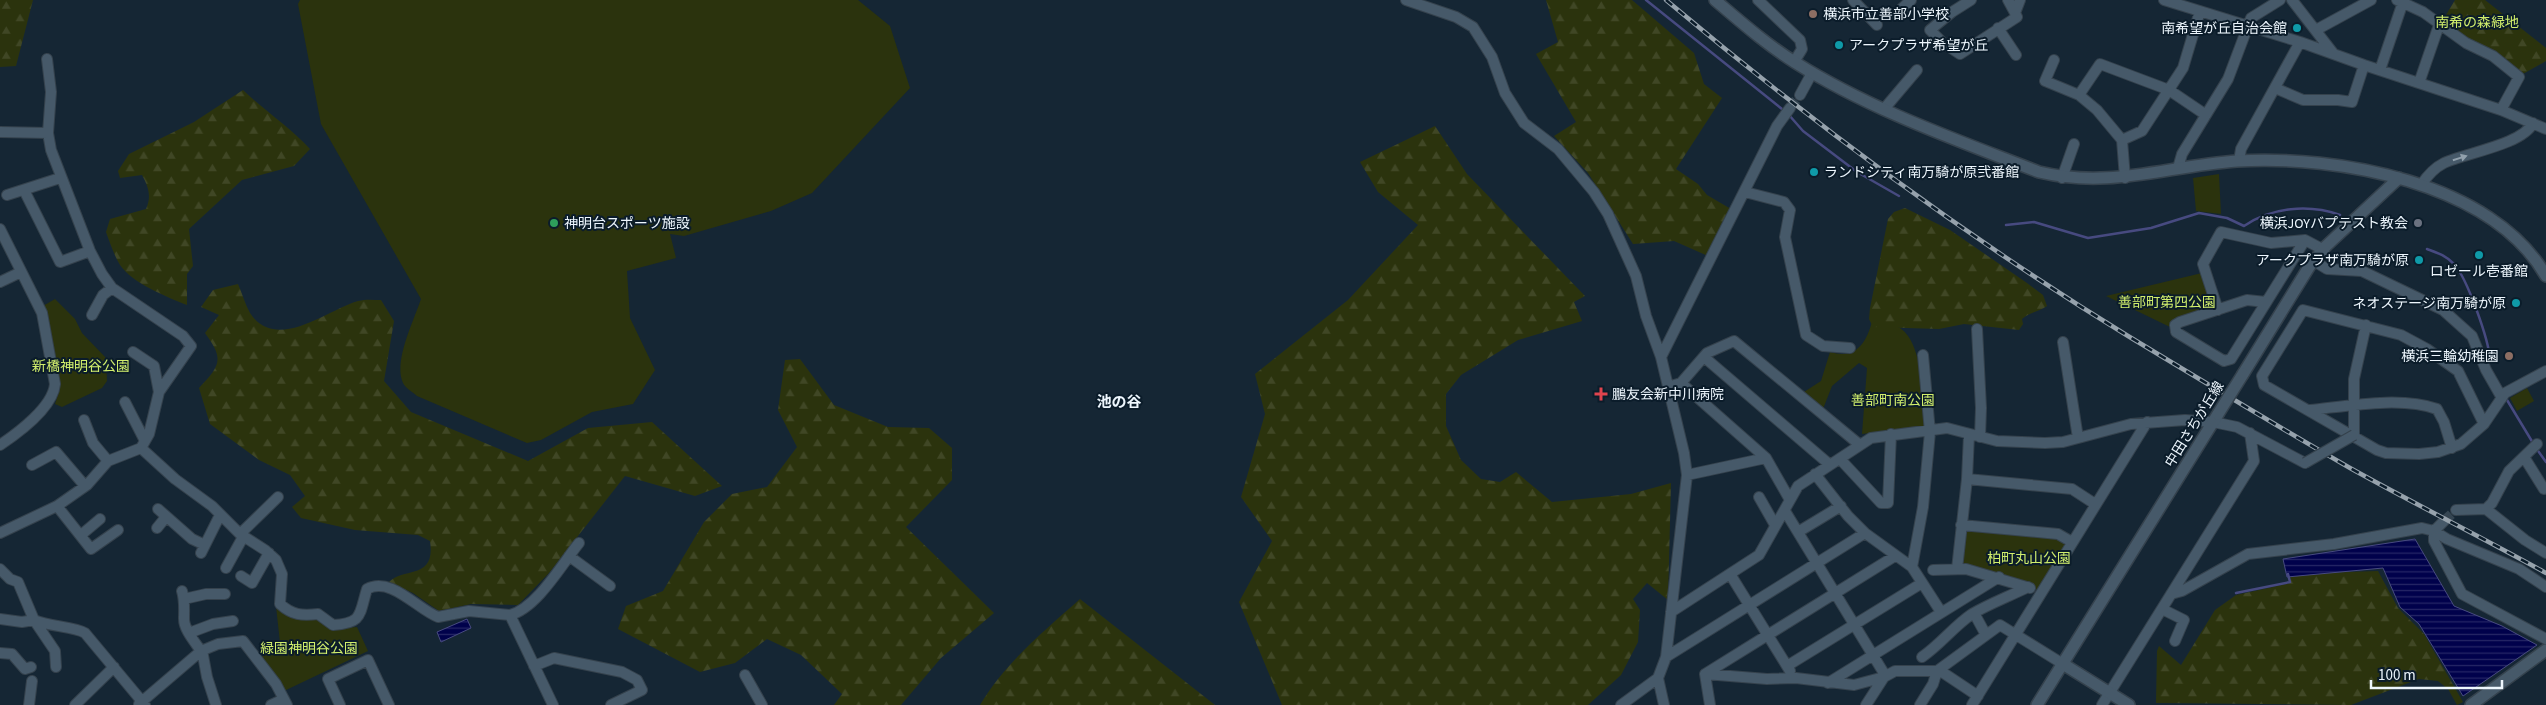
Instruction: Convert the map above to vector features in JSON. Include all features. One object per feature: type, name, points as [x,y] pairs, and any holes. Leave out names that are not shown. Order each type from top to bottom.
[{"type":"street","points":[[1406,0],[1456,17],[1473,28],[1488,48],[1505,93],[1524,123],[1558,149],[1594,192],[1623,243],[1661,357],[1687,475],[1666,657],[1658,678],[1621,705]]},
{"type":"street","points":[[1715,0],[1794,62],[1812,73],[1884,108],[2039,172],[2062,178],[2090,180],[2125,178],[2178,168],[2239,161],[2299,162],[2399,178],[2468,204],[2504,228],[2523,245],[2546,276]]},
{"type":"street","points":[[1758,0],[1800,40],[1802,50],[1794,62]]},
{"type":"street","points":[[1853,0],[1877,25]]},
{"type":"street","points":[[1896,14],[1911,0]]},
{"type":"street","points":[[1971,0],[1952,12],[1930,30],[1942,42],[1960,54],[2017,17],[2008,0]]},
{"type":"street","points":[[2015,13],[2020,0]]},
{"type":"street","points":[[2164,0],[2249,25],[2333,53],[2364,66],[2501,110],[2546,128]]},
{"type":"street","points":[[2122,140],[2142,132],[2183,68],[2195,10],[2200,0]]},
{"type":"street","points":[[2178,168],[2182,154],[2228,79],[2252,18],[2280,0]]},
{"type":"street","points":[[2292,0],[2333,53]]},
{"type":"street","points":[[2316,30],[2371,0]]},
{"type":"street","points":[[2380,70],[2400,1],[2424,12],[2439,25],[2466,43],[2493,56],[2520,77],[2501,110]]},
{"type":"street","points":[[2419,83],[2439,25]]},
{"type":"street","points":[[1998,28],[2016,55]]},
{"type":"street","points":[[2239,161],[2242,149],[2300,42]]},
{"type":"street","points":[[47,59],[51,92],[48,133],[50,150],[90,250],[112,288],[183,336],[192,346],[159,392]]},
{"type":"street","points":[[2054,60],[2045,80],[2079,95],[2097,110],[2122,140],[2125,178]]},
{"type":"street","points":[[2079,95],[2100,64],[2169,90],[2206,115]]},
{"type":"street","points":[[2275,88],[2303,100],[2352,102],[2364,66]]},
{"type":"street","points":[[1884,108],[1917,70]]},
{"type":"street","points":[[1800,95],[1812,73]]},
{"type":"street","points":[[1661,357],[1777,126],[1790,108]]},
{"type":"street","points":[[2421,185],[2428,174],[2444,164],[2505,143],[2530,128],[2533,123]]},
{"type":"street","points":[[0,132],[48,133]]},
{"type":"street","points":[[2062,178],[2074,144]]},
{"type":"street","points":[[7,195],[60,178]]},
{"type":"street","name":"中田さちが丘線","points":[[2037,705],[2314,261],[2399,178]]},
{"type":"street","points":[[24,190],[60,262],[90,250]]},
{"type":"street","points":[[1745,192],[1784,202],[1790,210],[1785,237],[1806,335],[1823,346],[1850,348]]},
{"type":"street","points":[[0,229],[42,314],[55,389],[26,427],[0,445]]},
{"type":"street","points":[[2218,310],[2204,264],[2222,232],[2271,243],[2305,240],[2324,250]]},
{"type":"street","points":[[2266,302],[2247,300],[2180,322],[2176,326],[2176,332],[2224,361],[2231,359],[2305,240]]},
{"type":"street","points":[[2314,261],[2327,269],[2362,270],[2443,310],[2472,336],[2486,370],[2502,398]]},
{"type":"street","points":[[0,282],[21,272]]},
{"type":"street","points":[[92,314],[103,295],[112,288]]},
{"type":"street","points":[[2484,424],[2458,371],[2427,349],[2401,334],[2303,310],[2262,376],[2264,385],[2354,435],[2377,450],[2386,453],[2438,452],[2452,448],[2471,437],[2484,424],[2505,393],[2546,371]]},
{"type":"street","points":[[2354,435],[2354,379],[2366,325]]},
{"type":"street","points":[[1977,329],[1982,408],[1980,437]]},
{"type":"street","points":[[1668,387],[1681,383],[1704,357],[1734,341],[1860,444]]},
{"type":"street","points":[[2063,342],[2078,438]]},
{"type":"street","points":[[0,533],[57,506],[85,486],[108,461],[143,444],[154,415],[159,392],[154,366],[133,352]]},
{"type":"street","points":[[1912,567],[1923,507],[1930,432],[1923,355]]},
{"type":"street","points":[[1704,357],[1829,464]]},
{"type":"street","points":[[1681,383],[1766,458],[1790,500]]},
{"type":"street","points":[[124,402],[143,444],[175,479],[242,535],[276,560],[282,574],[280,604],[285,609],[302,616],[318,614],[333,625],[352,624],[357,619],[367,589],[377,585],[395,590],[438,617],[469,611],[510,615],[526,607],[548,583],[579,543]]},
{"type":"street","points":[[2310,410],[2402,403],[2428,406],[2437,409],[2444,422],[2452,448]]},
{"type":"street","points":[[1671,612],[1759,555],[1774,525],[1785,511],[1798,486],[1829,464],[1872,438],[1891,434],[1930,432],[1947,428],[1997,441],[2045,443],[2078,438],[2093,432],[2148,422],[2216,418],[2306,462],[2354,435]]},
{"type":"street","points":[[84,420],[93,443],[108,461]]},
{"type":"street","points":[[1705,674],[1767,679],[1794,678],[1854,685],[1895,671],[1938,671],[1975,701],[2148,422]]},
{"type":"street","points":[[2102,705],[2254,461],[2250,433]]},
{"type":"street","points":[[1840,459],[1881,503],[1888,503],[1891,434]]},
{"type":"street","points":[[1957,569],[1969,435]]},
{"type":"street","points":[[2456,510],[2486,508],[2492,503],[2509,471],[2536,446]]},
{"type":"street","points":[[32,465],[56,452],[85,486]]},
{"type":"street","points":[[2524,457],[2544,489]]},
{"type":"street","points":[[1687,475],[1766,458]]},
{"type":"street","points":[[1815,474],[1865,533],[1912,567],[1941,612]]},
{"type":"street","points":[[1966,480],[2072,489],[2096,504]]},
{"type":"street","points":[[226,568],[242,535],[278,497]]},
{"type":"street","points":[[1759,497],[1774,525]]},
{"type":"street","points":[[57,506],[91,549],[118,530]]},
{"type":"street","points":[[1798,532],[1841,506]]},
{"type":"street","points":[[2486,508],[2525,540],[2546,552]]},
{"type":"street","points":[[158,509],[203,549],[220,515]]},
{"type":"street","points":[[1785,511],[1874,655],[1884,676]]},
{"type":"street","points":[[156,528],[166,517]]},
{"type":"street","points":[[81,535],[100,520]]},
{"type":"street","points":[[2444,521],[2434,531],[2434,541],[2462,594],[2546,639]]},
{"type":"street","points":[[1962,525],[2058,534],[2072,542]]},
{"type":"street","points":[[2171,594],[2182,591],[2248,554],[2260,551],[2334,544],[2422,528],[2434,531],[2447,539],[2519,569],[2546,587]]},
{"type":"street","points":[[1666,657],[1865,533]]},
{"type":"street","points":[[241,576],[252,583],[269,553]]},
{"type":"street","points":[[569,556],[610,586]]},
{"type":"street","points":[[1705,674],[1895,556]]},
{"type":"street","points":[[0,569],[10,579],[18,582],[34,620],[55,651],[56,667]]},
{"type":"street","points":[[1933,570],[1966,569],[1999,577],[2028,587],[2040,594]]},
{"type":"street","points":[[1730,574],[1794,678]]},
{"type":"street","points":[[1828,683],[1999,577]]},
{"type":"street","points":[[1787,666],[1922,583]]},
{"type":"street","points":[[1922,657],[1940,645],[1957,626],[1974,613],[2028,587]]},
{"type":"street","points":[[216,705],[207,677],[202,651],[189,633],[184,620],[183,595],[225,594]]},
{"type":"street","points":[[2162,609],[2184,620],[2175,641]]},
{"type":"street","points":[[1974,613],[1986,635]]},
{"type":"street","points":[[510,615],[553,705]]},
{"type":"street","points":[[0,619],[22,622],[34,620],[45,625],[82,630],[114,667],[142,704],[202,651],[218,644],[243,641],[276,684],[286,702],[271,705]]},
{"type":"street","points":[[189,633],[213,624],[234,621]]},
{"type":"street","points":[[1920,705],[1933,684],[1938,671],[2000,625],[2129,705]]},
{"type":"street","points":[[2478,703],[2546,650]]},
{"type":"street","points":[[0,653],[12,654],[25,670],[31,667]]},
{"type":"street","points":[[534,666],[554,658],[622,672],[637,680],[642,690],[610,705]]},
{"type":"street","points":[[340,705],[328,679],[368,660],[389,705]]},
{"type":"street","points":[[74,705],[114,667]]},
{"type":"street","points":[[1705,674],[1710,705]]},
{"type":"street","points":[[745,675],[762,705]]},
{"type":"street","points":[[1866,705],[1884,676]]},
{"type":"street","points":[[1658,678],[1664,705]]},
{"type":"street","points":[[29,705],[32,681]]},
{"type":"green space","points":[[0,0],[33,0],[16,66],[0,67]]},
{"type":"green space","name":"神明台スポーツ施設","points":[[300,0],[858,0],[890,26],[910,88],[812,193],[771,211],[684,236],[670,234],[676,258],[627,271],[630,318],[655,370],[633,404],[592,412],[541,440],[527,443],[417,396],[403,383],[401,374],[402,353],[421,299],[321,124],[298,4]]},
{"type":"green space","points":[[1546,0],[1632,0],[1694,53],[1704,84],[1722,98],[1676,169],[1698,184],[1707,195],[1731,209],[1708,256],[1674,241],[1633,244],[1588,173],[1554,136],[1576,122],[1536,54],[1558,42]]},
{"type":"green space","name":"南希の森緑地","points":[[2455,0],[2485,0],[2546,48],[2546,61],[2523,74],[2441,23]]},
{"type":"green space","points":[[243,90],[310,149],[294,166],[242,180],[189,229],[193,266],[187,274],[187,305],[160,294],[141,283],[120,265],[106,232],[110,219],[146,209],[149,195],[142,175],[120,178],[118,171],[129,154],[194,122]]},
{"type":"green space","points":[[1435,126],[1467,174],[1585,296],[1574,302],[1582,321],[1518,340],[1461,375],[1446,394],[1446,426],[1461,460],[1481,479],[1500,482],[1516,472],[1552,502],[1631,494],[1671,483],[1668,600],[1647,583],[1633,599],[1640,610],[1638,642],[1621,675],[1588,705],[1282,705],[1239,602],[1272,541],[1241,497],[1265,414],[1255,374],[1348,300],[1418,225],[1378,192],[1360,162]]},
{"type":"green space","points":[[2219,174],[2221,214],[2196,211],[2193,178]]},
{"type":"green space","points":[[1905,208],[1950,230],[2027,283],[2043,295],[2047,306],[2022,319],[2023,324],[2019,330],[1964,324],[1939,329],[1873,327],[1869,319],[1870,308],[1888,219],[1894,212]]},
{"type":"green space","name":"善部町第四公園","points":[[2202,273],[2213,307],[2181,318],[2170,327],[2106,296]]},
{"type":"green space","points":[[238,284],[250,313],[261,324],[273,329],[287,329],[302,325],[358,301],[381,300],[394,321],[384,381],[411,412],[528,461],[588,428],[652,422],[722,486],[695,496],[625,476],[549,573],[518,605],[471,604],[439,611],[413,593],[389,582],[424,567],[431,553],[430,541],[418,535],[355,530],[301,518],[292,507],[305,496],[290,475],[259,460],[210,424],[199,388],[216,367],[217,356],[215,349],[205,333],[219,315],[201,307],[213,290]]},
{"type":"green space","name":"新橋神明谷公園","points":[[55,299],[75,319],[82,333],[106,358],[107,381],[102,388],[62,407],[55,404],[60,389],[48,320],[43,306]]},
{"type":"green space","name":"善部町南公園","points":[[1873,318],[1898,327],[1907,334],[1913,344],[1920,372],[1925,426],[1862,434],[1867,368],[1859,363],[1832,386],[1823,409],[1804,392],[1821,381],[1830,352],[1847,353],[1859,347],[1868,335]]},
{"type":"green space","points":[[800,359],[834,405],[888,427],[929,428],[952,448],[952,480],[906,527],[994,613],[941,658],[901,705],[834,705],[842,694],[801,655],[767,639],[735,663],[700,672],[618,629],[626,606],[663,591],[704,522],[732,494],[767,487],[797,447],[778,410],[785,360]]},
{"type":"green space","points":[[2527,388],[2534,401],[2517,411],[2510,398]]},
{"type":"green space","name":"柏町丸山公園","points":[[1964,529],[2057,537],[2066,545],[2039,591],[2016,578],[1959,566]]},
{"type":"green space","points":[[2378,571],[2398,608],[2424,634],[2463,702],[2457,705],[2448,689],[2438,681],[2419,679],[2351,705],[2156,703],[2157,651],[2159,646],[2181,665],[2215,610],[2236,595],[2291,583],[2290,574]]},
{"type":"green space","points":[[1080,599],[1215,705],[980,705],[1013,661]]},
{"type":"green space","name":"緑園神明谷公園","points":[[276,606],[316,617],[333,629],[357,627],[368,651],[284,691],[261,657],[280,643]]},
{"type":"shaded area","points":[[2415,539],[2454,606],[2502,626],[2537,645],[2463,696],[2419,624],[2400,607],[2383,568],[2287,577],[2283,559]]},
{"type":"shaded area","points":[[467,619],[471,628],[441,642],[437,632]]},
{"type":"waterway","points":[[1646,0],[1782,109]]},
{"type":"waterway","points":[[1789,115],[1803,131],[1857,172],[1899,196]]},
{"type":"waterway","points":[[2006,225],[2034,222],[2088,238],[2151,228],[2199,213],[2227,218],[2244,226],[2266,215],[2291,209],[2316,209],[2340,215]]},
{"type":"waterway","points":[[2427,249],[2448,258],[2459,271],[2476,310],[2486,339],[2490,360]]},
{"type":"waterway","points":[[2507,400],[2533,443]]},
{"type":"waterway","points":[[2536,448],[2546,462]]},
{"type":"waterway","points":[[2236,593],[2290,582],[2288,574]]},
{"type":"tunnel","points":[[1790,108],[1800,95]]},
{"type":"tunnel","points":[[2444,521],[2456,510]]},
{"type":"railway","points":[[1666,0],[1833,134],[2008,259],[2128,336],[2350,468],[2546,573]]},
{"type":"place","name":"横浜市立善部小学校","points":[[1813,14]]},
{"type":"place","name":"南希望が丘自治会館","points":[[2297,28]]},
{"type":"place","name":"アークプラザ希望が丘","points":[[1839,45]]},
{"type":"place","name":"ランドシティ南万騎が原弐番館","points":[[1814,172]]},
{"type":"place","name":"神明台スポーツ施設","points":[[554,223]]},
{"type":"place","name":"横浜JOYバプテスト教会","points":[[2418,223]]},
{"type":"place","name":"ロゼール壱番館","points":[[2479,255]]},
{"type":"place","name":"アークプラザ南万騎が原","points":[[2419,260]]},
{"type":"place","name":"ネオステージ南万騎が原","points":[[2516,303]]},
{"type":"place","name":"横浜三輪幼稚園","points":[[2509,356]]},
{"type":"place","name":"鵬友会新中川病院","points":[[1601,394]]},
{"type":"district","name":"池の谷","points":[[1119,402]]}]
